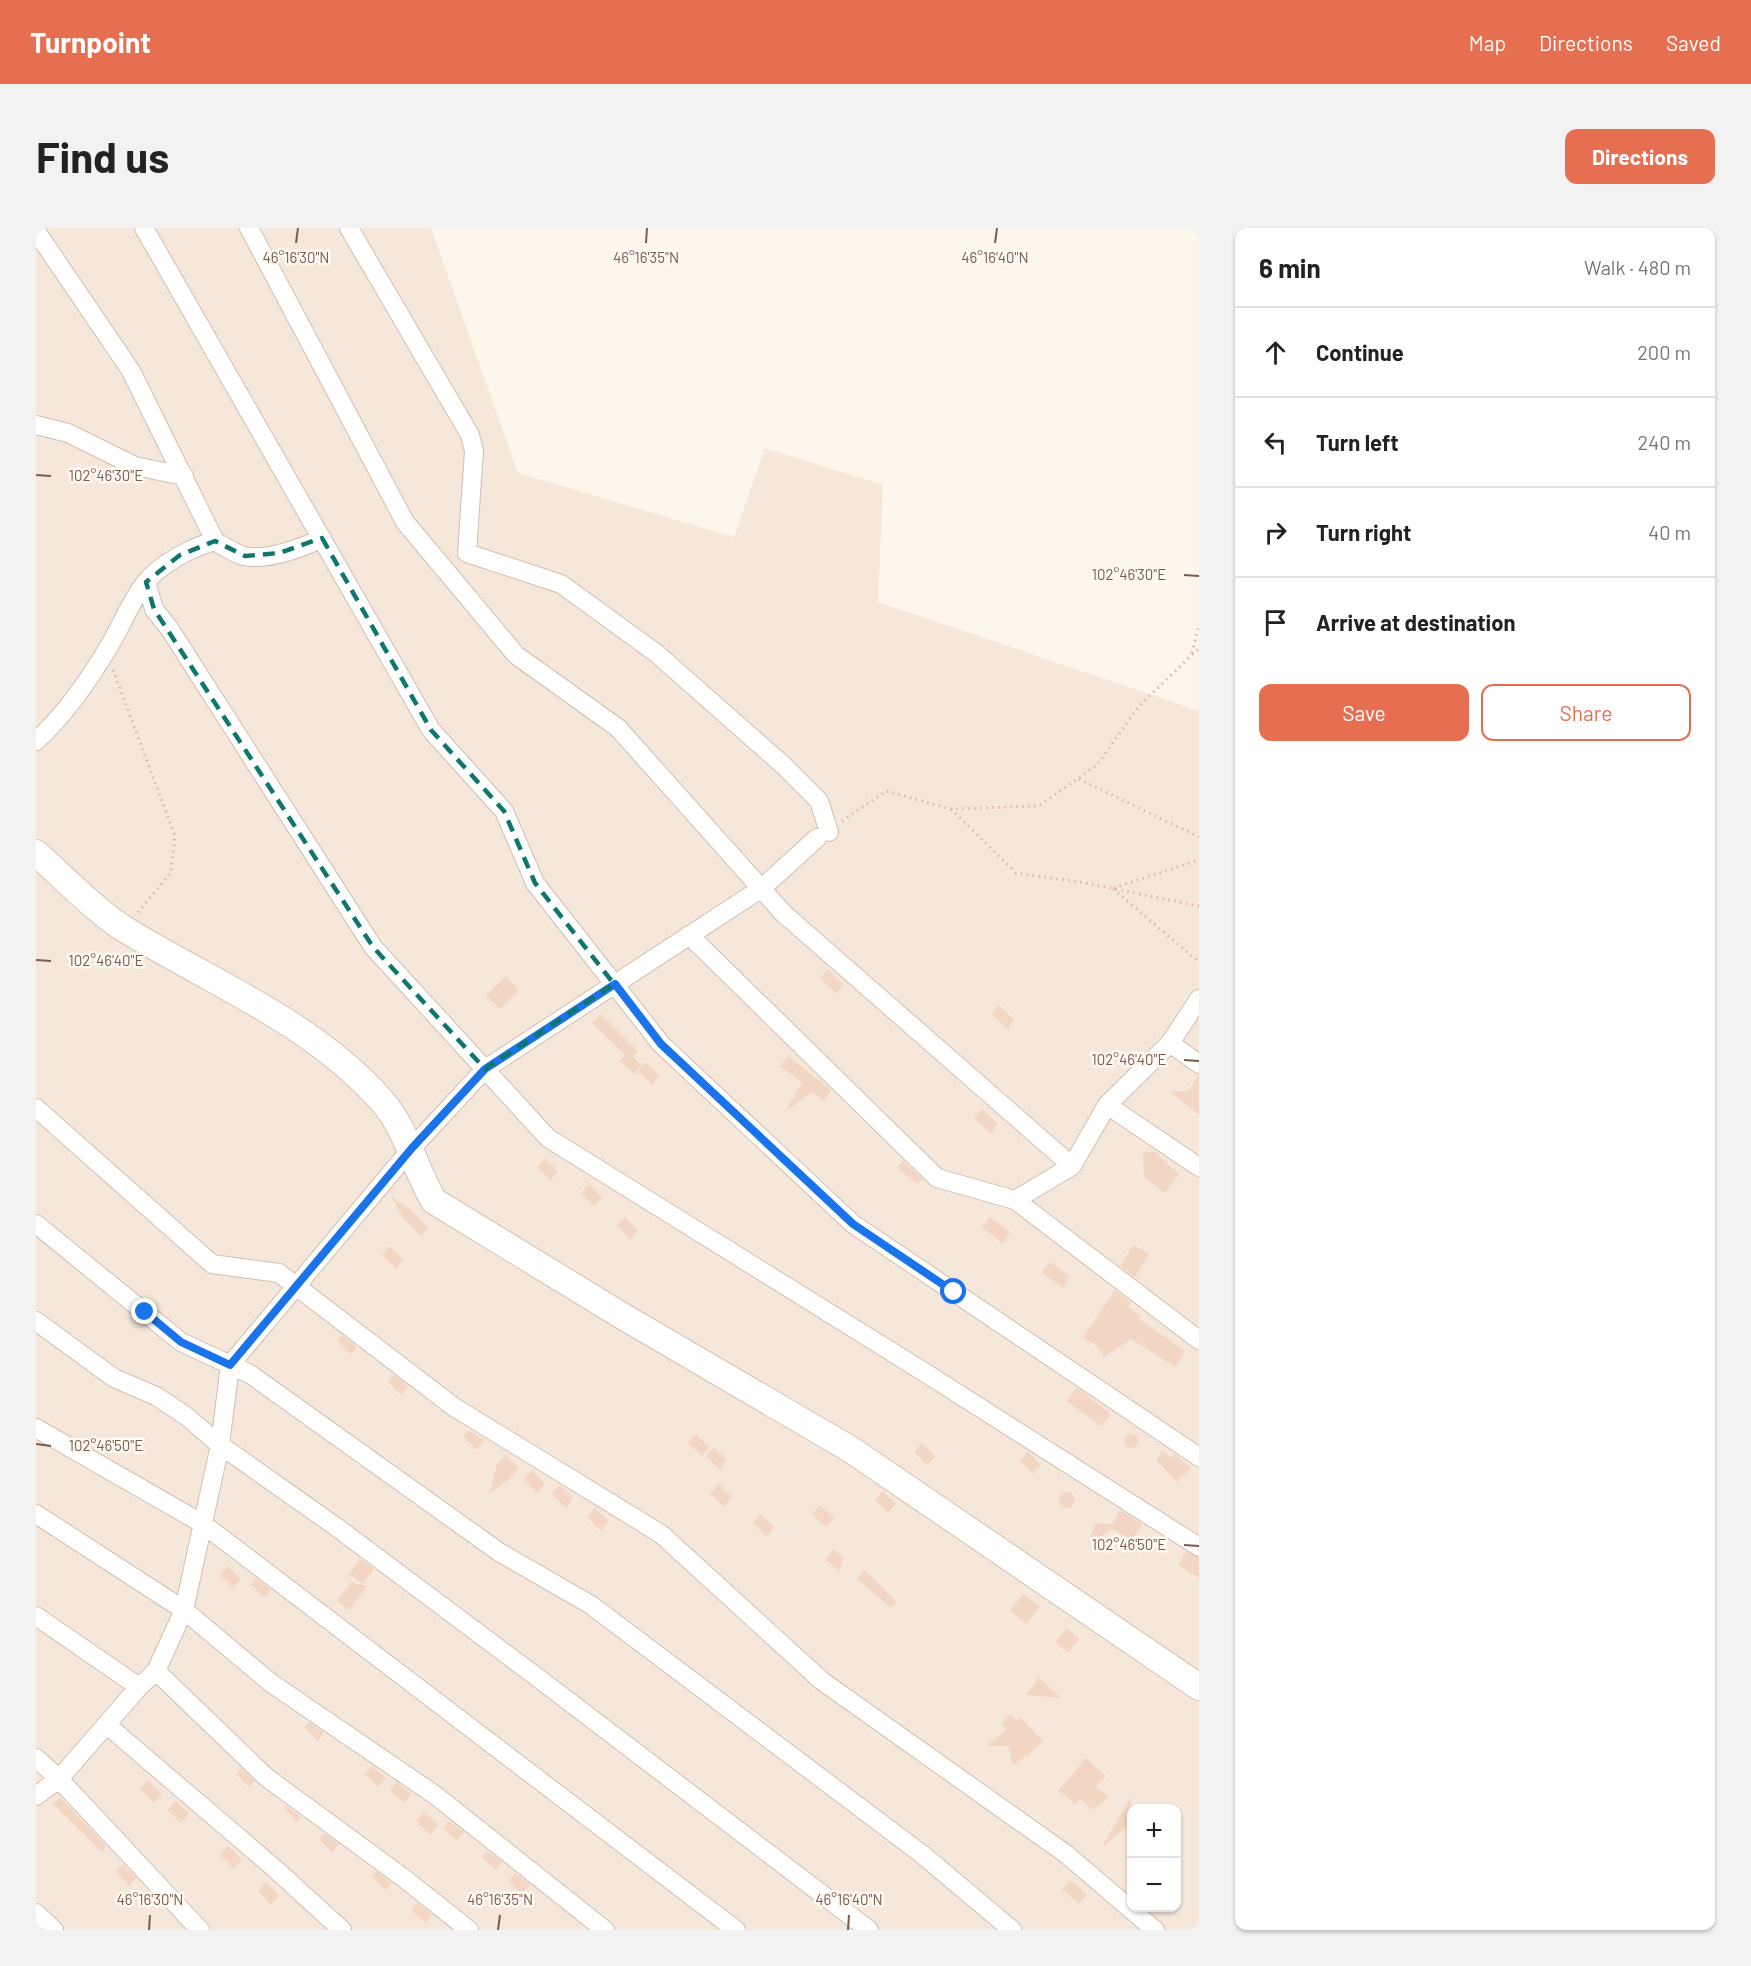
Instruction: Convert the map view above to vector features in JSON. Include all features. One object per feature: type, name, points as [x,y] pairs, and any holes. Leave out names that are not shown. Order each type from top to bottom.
[{"type":"street","points":[[144,228],[431,730],[504,811],[536,883],[661,1044],[853,1224],[1199,1457]]},
{"type":"street","points":[[249,228],[405,522],[516,655],[618,728],[783,912],[1072,1166]]},
{"type":"street","points":[[36,1796],[59,1779],[156,1671],[184,1610],[220,1445],[230,1365],[297,1288],[412,1148],[485,1069],[762,888],[825,833],[819,801],[783,765],[656,652],[561,584],[467,553],[474,451],[470,435],[349,228]]},
{"type":"street","points":[[360,228],[374,269]]},
{"type":"street","points":[[36,231],[131,371],[215,541],[245,556],[279,554],[304,547],[321,538]]},
{"type":"street","points":[[36,425],[68,433],[135,466],[184,476]]},
{"type":"street","points":[[36,741],[51,728],[106,651],[146,582],[180,555],[196,546],[215,541]]},
{"type":"street","points":[[146,582],[154,609],[169,628],[373,947],[548,1138],[1199,1547]]},
{"type":"street","points":[[36,854],[124,929],[270,1010],[328,1050],[382,1102],[412,1148],[420,1179],[434,1201],[455,1216],[850,1449],[1199,1688]]},
{"type":"street","points":[[689,935],[937,1178],[1015,1200],[1199,1340]]},
{"type":"street","points":[[1015,1200],[1072,1166],[1107,1105],[1170,1043],[1199,999]]},
{"type":"street","points":[[1170,1043],[1199,1064]]},
{"type":"street","points":[[1107,1105],[1199,1167]]},
{"type":"street","points":[[36,1108],[212,1264],[279,1273],[454,1407],[661,1534],[822,1681],[1066,1854],[1155,1930]]},
{"type":"street","points":[[36,1224],[181,1342],[250,1374],[350,1443],[499,1552],[591,1605],[922,1855],[1012,1930]]},
{"type":"street","points":[[36,1321],[114,1378],[156,1396],[171,1406],[220,1445],[345,1533],[869,1930]]},
{"type":"street","points":[[36,1428],[203,1524],[736,1930]]},
{"type":"street","points":[[36,1514],[184,1610],[271,1683],[435,1795],[605,1930]]},
{"type":"street","points":[[36,1616],[140,1687]]},
{"type":"street","points":[[156,1671],[267,1777],[405,1879],[469,1930]]},
{"type":"street","points":[[107,1725],[273,1867],[342,1930]]},
{"type":"street","points":[[36,1758],[59,1779],[200,1930]]},
{"type":"street","points":[[36,1913],[54,1930]]},
{"type":"path","points":[[1192,655],[1199,625]]},
{"type":"path","points":[[825,833],[886,791],[951,809],[1039,806],[1097,765],[1138,707],[1199,648]]},
{"type":"path","points":[[106,651],[175,836],[171,872],[124,929]]},
{"type":"path","points":[[1079,778],[1199,837]]},
{"type":"path","points":[[951,809],[1016,873],[1112,888],[1199,906]]},
{"type":"path","points":[[1112,888],[1199,861]]},
{"type":"path","points":[[1112,888],[1199,962]]},
{"type":"highlighted area","points":[[322,538],[431,730],[504,811],[535,883],[614,984],[485,1069],[373,947],[154,609],[146,582],[180,555],[215,541],[245,556],[279,553]]},
{"type":"shaded area","points":[[36,228],[431,228],[518,473],[734,537],[765,448],[883,485],[878,602],[1199,711],[1199,1930],[36,1930]]},
{"type":"building","points":[[828,969],[843,984],[837,994],[820,978]]},
{"type":"building","points":[[506,976],[519,990],[500,1009],[486,995]]},
{"type":"building","points":[[999,1005],[1014,1020],[1008,1029],[991,1014]]},
{"type":"building","points":[[601,1014],[638,1051],[633,1056],[641,1065],[634,1074],[620,1061],[625,1055],[592,1023]]},
{"type":"building","points":[[788,1056],[831,1090],[824,1101],[812,1092],[785,1112],[802,1083],[780,1066]]},
{"type":"building","points":[[646,1062],[659,1075],[652,1085],[638,1071]]},
{"type":"building","points":[[1199,1075],[1199,1115],[1169,1091],[1188,1091]]},
{"type":"building","points":[[982,1109],[998,1124],[991,1134],[974,1118]]},
{"type":"building","points":[[1143,1152],[1155,1152],[1179,1175],[1164,1193],[1144,1176]]},
{"type":"building","points":[[545,1158],[558,1171],[551,1180],[537,1167]]},
{"type":"building","points":[[903,1161],[922,1179],[918,1184],[897,1168]]},
{"type":"building","points":[[589,1184],[602,1197],[594,1206],[581,1193]]},
{"type":"building","points":[[391,1197],[410,1209],[428,1227],[421,1236],[404,1219]]},
{"type":"building","points":[[625,1217],[638,1230],[630,1240],[617,1226]]},
{"type":"building","points":[[990,1217],[1010,1232],[1003,1244],[982,1227]]},
{"type":"building","points":[[1133,1245],[1149,1254],[1135,1277],[1120,1266]]},
{"type":"building","points":[[390,1246],[403,1259],[396,1269],[382,1255]]},
{"type":"building","points":[[1050,1262],[1070,1276],[1063,1288],[1042,1272]]},
{"type":"building","points":[[1115,1290],[1131,1303],[1128,1307],[1141,1316],[1139,1319],[1185,1351],[1175,1367],[1131,1339],[1104,1357],[1097,1346],[1083,1337]]},
{"type":"building","points":[[342,1335],[357,1347],[351,1354],[337,1341]]},
{"type":"building","points":[[394,1375],[409,1386],[401,1395],[388,1382]]},
{"type":"building","points":[[1077,1388],[1111,1414],[1101,1426],[1067,1401]]},
{"type":"building","points":[[469,1430],[484,1440],[477,1450],[463,1436]]},
{"type":"building","points":[[696,1434],[709,1447],[702,1456],[688,1443]]},
{"type":"building","points":[[1128,1434],[1134,1434],[1138,1441],[1134,1448],[1128,1448],[1124,1444],[1124,1438]]},
{"type":"building","points":[[922,1443],[935,1456],[927,1465],[914,1452]]},
{"type":"building","points":[[714,1447],[727,1460],[720,1470],[706,1456]]},
{"type":"building","points":[[1162,1450],[1171,1458],[1175,1454],[1191,1468],[1177,1482],[1157,1461]]},
{"type":"building","points":[[1028,1452],[1041,1465],[1033,1474],[1020,1461]]},
{"type":"building","points":[[506,1455],[519,1468],[508,1480],[490,1493],[497,1464]]},
{"type":"building","points":[[532,1470],[545,1484],[537,1493],[524,1479]]},
{"type":"building","points":[[719,1484],[732,1497],[724,1507],[710,1493]]},
{"type":"building","points":[[560,1485],[573,1498],[566,1508],[552,1494]]},
{"type":"building","points":[[883,1491],[896,1504],[888,1513],[875,1500]]},
{"type":"building","points":[[1067,1492],[1073,1494],[1075,1500],[1073,1506],[1067,1508],[1061,1506],[1059,1500],[1061,1494]]},
{"type":"building","points":[[820,1505],[834,1518],[826,1527],[812,1514]]},
{"type":"building","points":[[595,1508],[609,1521],[601,1531],[587,1517]]},
{"type":"building","points":[[1120,1510],[1142,1524],[1132,1540],[1113,1529],[1102,1536],[1090,1537],[1096,1523],[1112,1524]]},
{"type":"building","points":[[761,1514],[774,1527],[766,1537],[753,1523]]},
{"type":"building","points":[[834,1549],[843,1558],[839,1572],[826,1559]]},
{"type":"building","points":[[1186,1552],[1199,1558],[1199,1578],[1178,1565]]},
{"type":"building","points":[[360,1559],[374,1569],[363,1584],[349,1574]]},
{"type":"building","points":[[228,1566],[241,1579],[233,1588],[220,1575]]},
{"type":"building","points":[[865,1570],[897,1602],[891,1608],[857,1579]]},
{"type":"building","points":[[256,1578],[271,1590],[264,1598],[251,1584]]},
{"type":"building","points":[[351,1582],[367,1586],[349,1610],[337,1601]]},
{"type":"building","points":[[1023,1594],[1040,1606],[1027,1624],[1010,1611]]},
{"type":"building","points":[[1067,1628],[1079,1639],[1068,1653],[1055,1642]]},
{"type":"building","points":[[1039,1677],[1061,1698],[1026,1695]]},
{"type":"building","points":[[1011,1714],[1017,1720],[1020,1717],[1043,1741],[1027,1757],[1026,1755],[1013,1765],[1008,1746],[986,1746],[1006,1730],[1001,1724]]},
{"type":"building","points":[[309,1722],[324,1733],[318,1741],[304,1727]]},
{"type":"building","points":[[1086,1758],[1106,1776],[1096,1787],[1109,1797],[1093,1810],[1080,1799],[1076,1805],[1058,1791]]},
{"type":"building","points":[[372,1766],[386,1778],[378,1787],[365,1774]]},
{"type":"building","points":[[241,1768],[254,1781],[249,1787],[236,1774]]},
{"type":"building","points":[[148,1780],[162,1794],[154,1803],[140,1789]]},
{"type":"building","points":[[397,1782],[412,1794],[404,1803],[390,1790]]},
{"type":"building","points":[[60,1797],[106,1846],[102,1852],[53,1804]]},
{"type":"building","points":[[1131,1797],[1131,1804],[1127,1804],[1127,1827],[1103,1845]]},
{"type":"building","points":[[176,1801],[189,1814],[181,1823],[167,1810]]},
{"type":"building","points":[[286,1806],[301,1817],[297,1822],[284,1808]]},
{"type":"building","points":[[424,1812],[438,1825],[430,1835],[416,1821]]},
{"type":"building","points":[[449,1821],[464,1832],[457,1841],[443,1828]]},
{"type":"building","points":[[324,1833],[339,1844],[332,1853],[319,1839]]},
{"type":"building","points":[[228,1846],[242,1859],[234,1869],[220,1855]]},
{"type":"building","points":[[487,1851],[502,1862],[495,1870],[482,1857]]},
{"type":"building","points":[[123,1864],[136,1878],[130,1886],[116,1872]]},
{"type":"building","points":[[376,1871],[391,1883],[385,1890],[371,1876]]},
{"type":"building","points":[[515,1873],[530,1885],[522,1894],[509,1881]]},
{"type":"building","points":[[1070,1880],[1087,1894],[1079,1904],[1062,1890]]},
{"type":"building","points":[[266,1882],[279,1895],[271,1905],[258,1891]]},
{"type":"building","points":[[417,1903],[432,1915],[425,1923],[411,1910]]},
{"type":"route","points":[[145,1312],[181,1342],[230,1365],[297,1288],[412,1148],[485,1069],[615,984],[661,1044],[853,1224],[954,1292]]}]
